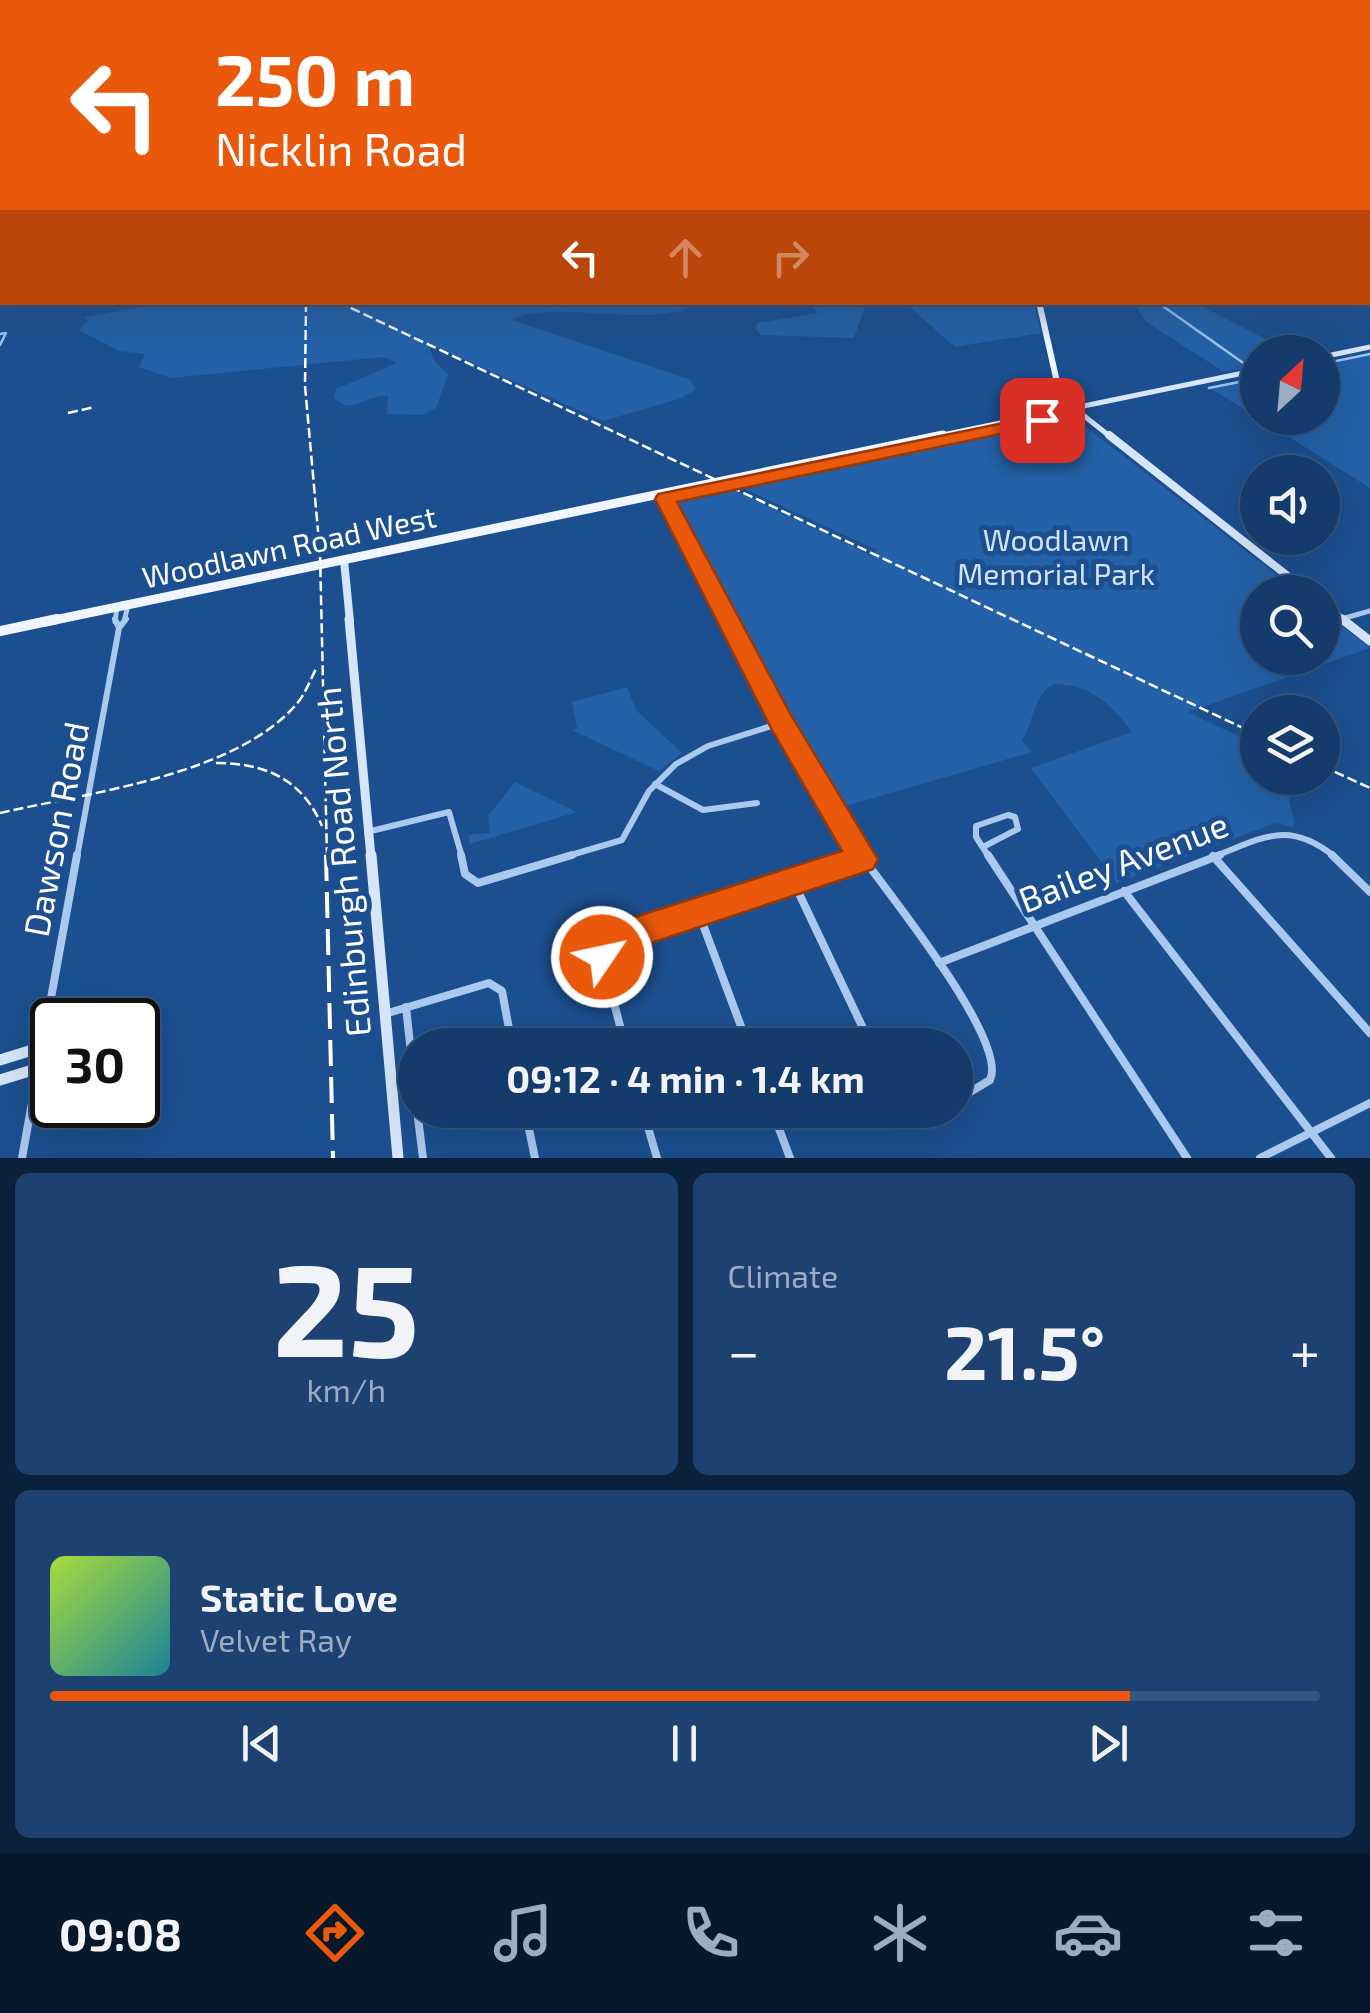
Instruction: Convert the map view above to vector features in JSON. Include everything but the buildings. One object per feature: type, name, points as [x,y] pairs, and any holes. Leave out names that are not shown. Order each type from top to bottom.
[{"type":"main road","points":[[1040,305],[1061,392],[1100,428],[1286,575]]},
{"type":"main road","points":[[1340,353],[1370,347]]},
{"type":"main road","points":[[1079,410],[1240,374]]},
{"type":"main road","name":"Woodlawn Road West","points":[[0,631],[1079,410]]},
{"type":"main road","name":"Edinburgh Road North","points":[[344,560],[398,1158]]},
{"type":"main road","points":[[1342,619],[1370,642]]},
{"type":"main road","points":[[0,1060],[30,1050]]},
{"type":"main road","points":[[0,1080],[30,1071]]},
{"type":"street","points":[[664,496],[781,722],[862,859],[939,963],[973,1028]]},
{"type":"street","name":"Dawson Road","points":[[119,628],[115,622],[123,606]]},
{"type":"street","name":"Dawson Road","points":[[51,998],[119,628],[126,620],[123,606]]},
{"type":"street","points":[[1342,619],[1370,610]]},
{"type":"street","points":[[367,832],[449,812],[454,816],[465,874],[478,882],[622,840],[655,784],[700,748],[781,722]]},
{"type":"street","points":[[655,784],[700,812],[722,813],[758,803]]},
{"type":"street","points":[[982,847],[1018,830],[1014,817],[1008,815],[976,826],[976,837],[982,847],[1033,925],[1187,1158]]},
{"type":"street","name":"Bailey Avenue","points":[[939,963],[1286,832],[1330,852],[1370,892]]},
{"type":"street","points":[[1214,856],[1370,1033]]},
{"type":"street","points":[[620,1028],[606,975],[604,948],[622,936],[862,859]]},
{"type":"street","points":[[794,883],[863,1028]]},
{"type":"street","points":[[1124,891],[1331,1158]]},
{"type":"street","points":[[699,914],[742,1028]]},
{"type":"street","points":[[384,1014],[489,982],[497,985],[508,1028]]},
{"type":"street","points":[[406,1007],[408,1028]]},
{"type":"street","points":[[973,1029],[994,1069],[988,1082],[973,1091]]},
{"type":"street","points":[[1260,1158],[1370,1103]]},
{"type":"street","name":"Dawson Road","points":[[22,1158],[30,1116]]},
{"type":"street","points":[[419,1128],[423,1158]]},
{"type":"street","points":[[528,1128],[534,1158]]},
{"type":"street","points":[[649,1128],[657,1158]]},
{"type":"street","points":[[779,1128],[790,1158]]},
{"type":"green space","points":[[152,305],[681,305],[689,308],[646,315],[548,312],[512,320],[691,380],[695,390],[679,399],[603,421],[434,346],[430,348],[433,359],[448,375],[436,408],[421,415],[387,414],[388,396],[354,405],[334,398],[336,389],[397,363],[383,357],[171,378],[139,367],[145,354],[119,351],[79,330],[88,320],[84,317]]},
{"type":"green space","points":[[812,305],[872,305],[865,306],[854,338],[761,335],[756,329],[757,323],[818,313]]},
{"type":"green space","points":[[907,305],[1034,305],[1041,333],[955,347]]},
{"type":"green space","points":[[1135,305],[1200,305],[1257,335],[1240,335],[1240,369],[1224,372],[1145,321]]},
{"type":"green space","points":[[1370,355],[1370,488],[1340,469],[1340,455],[1318,455],[1286,435],[1340,435],[1340,362]]},
{"type":"green space","points":[[1240,383],[1240,407],[1211,389]]},
{"type":"green space","name":"Woodlawn Memorial Park","points":[[1076,419],[1240,546],[1240,555],[1251,555],[1277,575],[1240,575],[1240,675],[1293,675],[1188,712],[1240,737],[1240,795],[1288,795],[1295,828],[1275,823],[1117,883],[1031,768],[1132,732],[1108,705],[1089,692],[1054,684],[1038,701],[1022,741],[1032,752],[839,808],[672,505],[679,498],[730,488],[872,556],[877,550],[740,487]]},
{"type":"green space","points":[[1340,624],[1370,648],[1340,659]]},
{"type":"green space","points":[[627,687],[636,710],[682,753],[659,771],[572,730],[577,728],[572,702]]},
{"type":"green space","points":[[515,782],[577,812],[470,844],[468,835],[490,833],[488,816]]},
{"type":"waterway","points":[[1161,305],[1240,361]]},
{"type":"waterway","points":[[0,334],[6,333],[0,345]]},
{"type":"waterway","points":[[1340,360],[1370,354]]},
{"type":"waterway","points":[[1209,388],[1240,382]]},
{"type":"railway","points":[[306,305],[305,386],[320,553],[327,857]]},
{"type":"railway","points":[[344,305],[1240,727]]},
{"type":"railway","points":[[68,413],[95,407]]},
{"type":"railway","points":[[0,813],[160,777],[240,747],[273,726],[299,701],[317,667]]},
{"type":"railway","points":[[216,763],[250,766],[280,777],[304,796],[322,826]]},
{"type":"railway","points":[[1340,774],[1370,788]]},
{"type":"railway","points":[[326,855],[333,1158]]},
{"type":"route","points":[[602,957],[610,941],[622,936],[862,859],[781,722],[665,499],[1042,420]]}]
